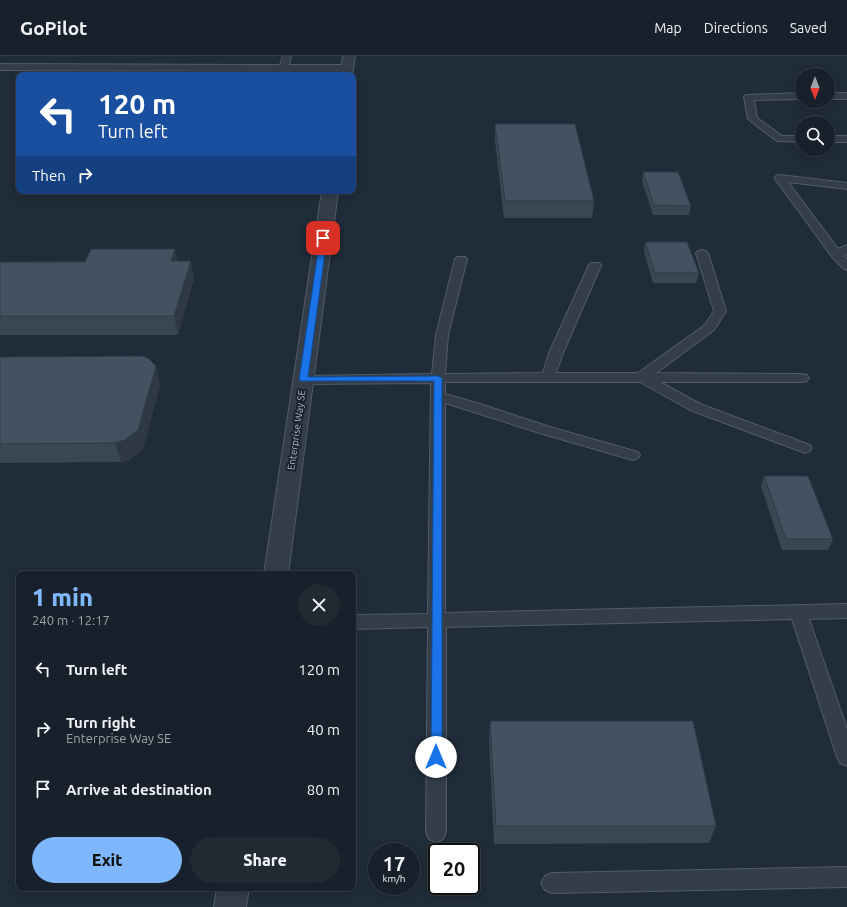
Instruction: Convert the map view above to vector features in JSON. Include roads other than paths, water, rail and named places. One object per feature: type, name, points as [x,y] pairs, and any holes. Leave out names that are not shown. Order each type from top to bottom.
[{"type":"street","name":"Enterprise Way SE","points":[[276,571],[330,194]]},
{"type":"street","points":[[230,907],[233,891]]},
{"type":"lane","points":[[284,68],[287,56]]},
{"type":"lane","points":[[0,67],[284,68],[347,66]]},
{"type":"lane","points":[[795,96],[749,97],[753,119],[780,139],[795,139]]},
{"type":"lane","points":[[835,96],[847,96]]},
{"type":"lane","points":[[835,139],[847,139]]},
{"type":"lane","points":[[847,186],[780,178],[837,256],[847,266]]},
{"type":"lane","points":[[837,256],[847,248]]},
{"type":"lane","points":[[642,377],[710,327],[720,311],[702,252]]},
{"type":"lane","points":[[436,832],[438,378],[442,335],[461,259]]},
{"type":"lane","points":[[548,377],[556,353],[595,265]]},
{"type":"lane","points":[[304,380],[548,377],[802,378]]},
{"type":"lane","points":[[642,377],[696,407],[805,448]]},
{"type":"lane","points":[[438,397],[475,407],[548,431],[633,455]]},
{"type":"lane","points":[[356,622],[847,611]]},
{"type":"lane","points":[[798,612],[847,757]]},
{"type":"lane","points":[[552,883],[847,877]]}]
